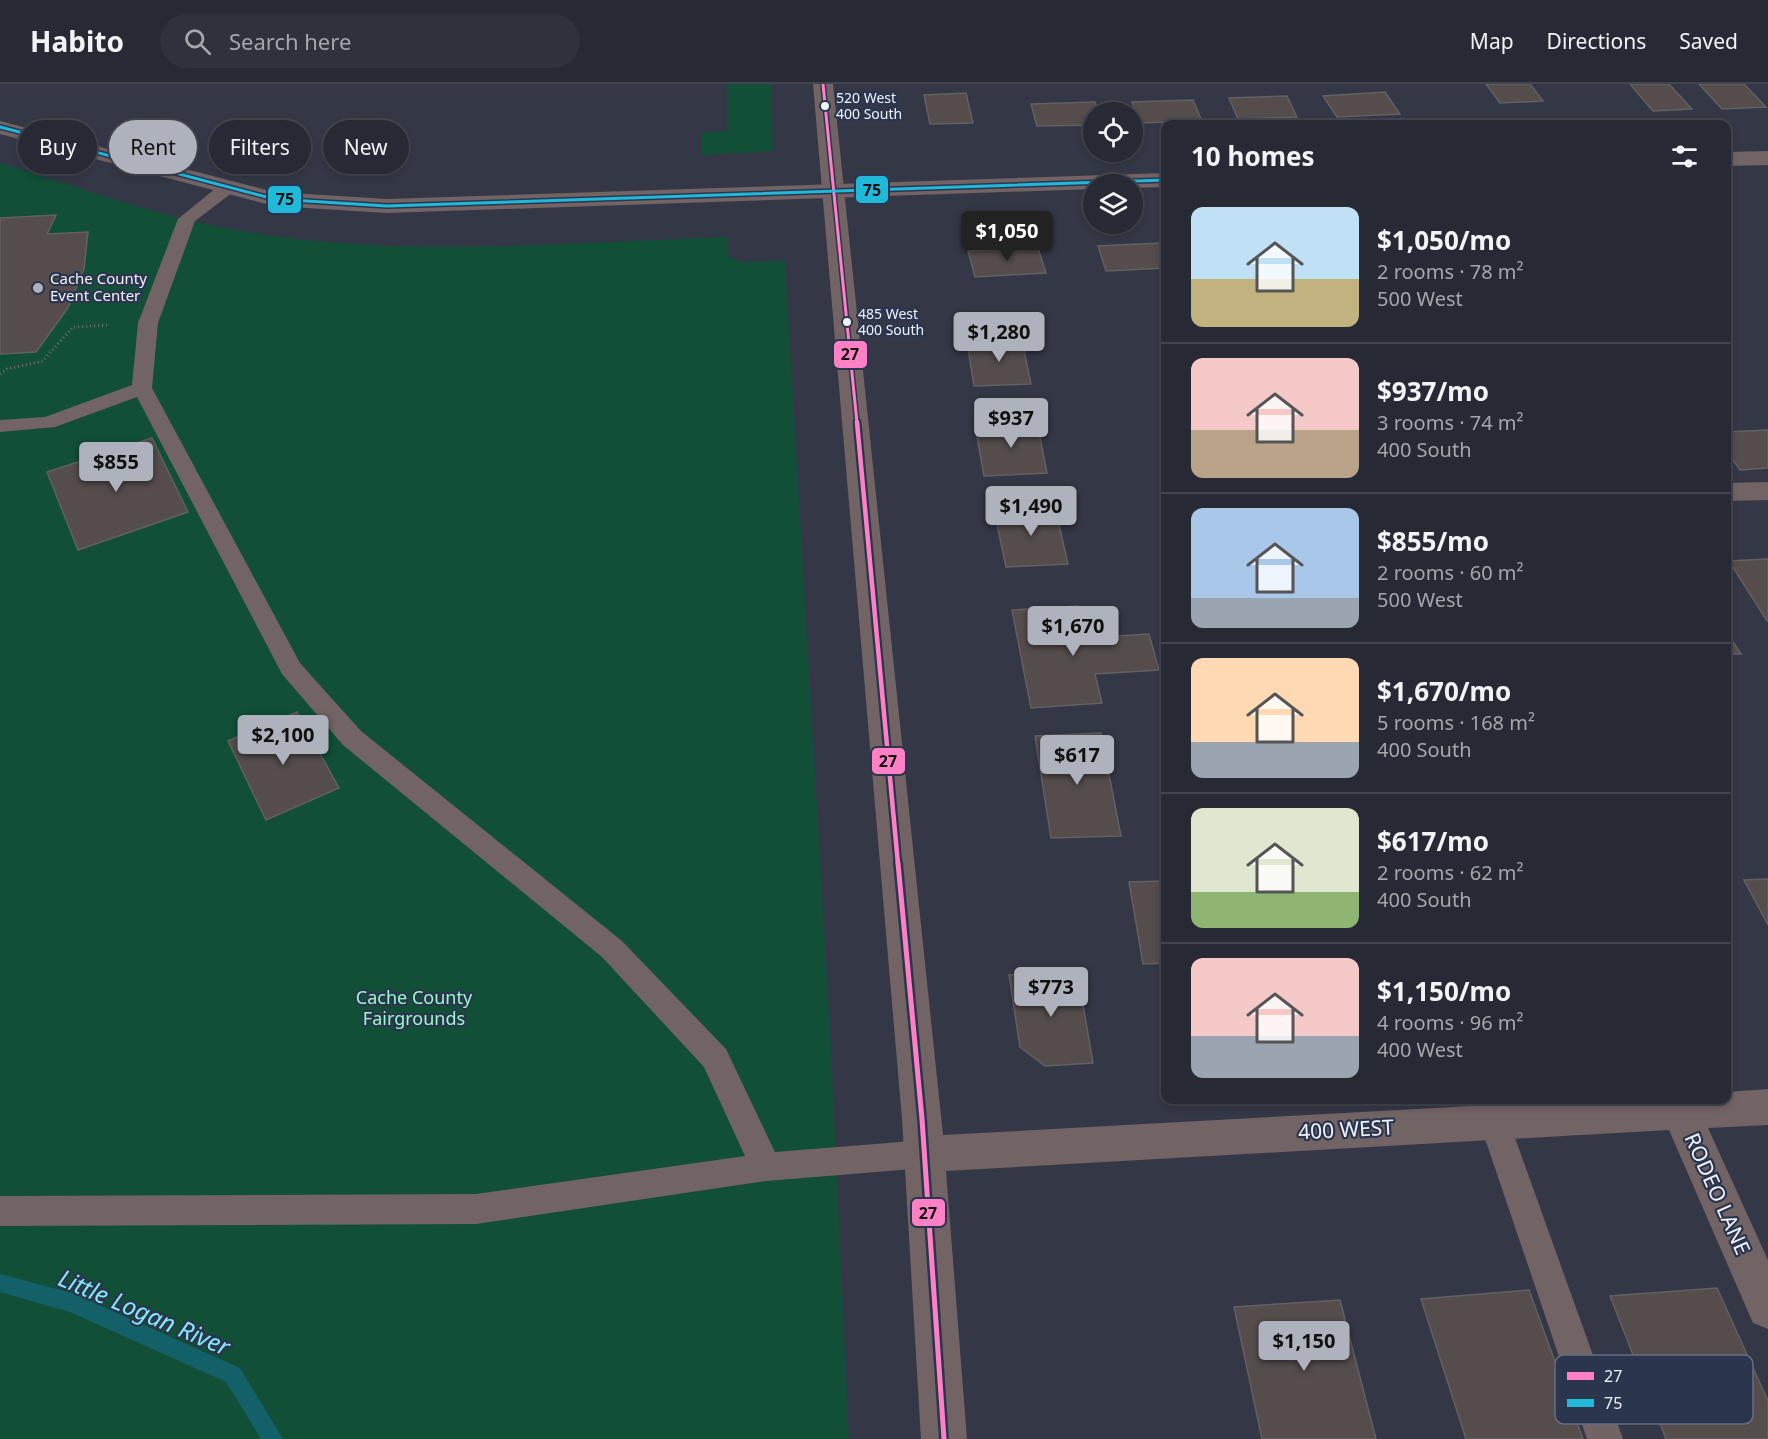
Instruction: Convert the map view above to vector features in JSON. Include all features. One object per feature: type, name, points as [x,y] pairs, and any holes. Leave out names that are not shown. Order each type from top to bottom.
[{"type":"street","points":[[823,84],[925,1154],[944,1439]]},
{"type":"street","points":[[0,127],[274,199],[387,206],[1161,180]]},
{"type":"street","points":[[1731,159],[1768,158]]},
{"type":"street","points":[[1731,492],[1768,490]]},
{"type":"street","name":"400 WEST","points":[[925,1154],[1768,1107]]},
{"type":"street","name":"RODEO LANE","points":[[1681,1112],[1768,1308]]},
{"type":"lane","points":[[226,188],[187,219],[148,323],[142,388],[291,668],[352,738],[612,949],[715,1058],[766,1167]]},
{"type":"lane","points":[[0,426],[48,423],[142,388]]},
{"type":"lane","points":[[1494,1121],[1576,1355]]},
{"type":"lane","points":[[0,1211],[476,1209],[766,1167],[925,1154]]},
{"type":"lane","points":[[1600,1424],[1605,1439]]},
{"type":"path","points":[[0,374],[7,369],[43,361],[73,327],[148,323]]},
{"type":"green space","points":[[727,84],[771,84],[773,151],[702,155],[702,133],[727,131]]},
{"type":"green space","name":"Cache County Fairgrounds","points":[[0,163],[18,169],[18,174],[34,174],[153,211],[205,224],[269,235],[399,246],[465,247],[727,237],[728,256],[742,262],[785,261],[830,1029],[849,1439],[0,1439]]},
{"type":"building","points":[[1486,84],[1530,84],[1543,101],[1500,103]]},
{"type":"building","points":[[1630,84],[1669,84],[1692,109],[1653,111]]},
{"type":"building","points":[[1699,84],[1744,84],[1766,107],[1722,109]]},
{"type":"building","points":[[1385,92],[1400,114],[1337,117],[1323,96]]},
{"type":"building","points":[[966,93],[973,123],[930,124],[924,95]]},
{"type":"building","points":[[1287,96],[1297,117],[1238,119],[1229,98]]},
{"type":"building","points":[[1193,100],[1202,120],[1161,120],[1161,122],[1143,123],[1143,102],[1132,102]]},
{"type":"building","points":[[1083,102],[1083,125],[1037,126],[1031,104]]},
{"type":"building","name":"Cache County Event Center","points":[[56,215],[47,234],[88,232],[84,269],[68,308],[36,352],[0,354],[0,218]]},
{"type":"building","points":[[1160,243],[1161,268],[1106,271],[1098,246]]},
{"type":"building","points":[[1038,248],[1046,273],[975,277],[968,251]]},
{"type":"building","points":[[1022,340],[1031,384],[974,386],[967,342]]},
{"type":"building","points":[[1037,422],[1047,473],[984,476],[975,425]]},
{"type":"building","points":[[1768,430],[1768,468],[1740,470],[1731,457],[1731,432]]},
{"type":"building","points":[[152,438],[188,512],[78,550],[47,472]]},
{"type":"building","points":[[1055,507],[1068,564],[1006,567],[994,510]]},
{"type":"building","points":[[1768,559],[1768,621],[1731,564],[1731,561]]},
{"type":"building","points":[[1078,606],[1086,638],[1149,634],[1159,670],[1095,674],[1102,703],[1031,708],[1012,610]]},
{"type":"building","points":[[1731,639],[1741,654],[1731,654]]},
{"type":"building","points":[[297,712],[339,788],[266,820],[228,741]]},
{"type":"building","points":[[1101,733],[1121,836],[1051,838],[1035,736]]},
{"type":"building","points":[[1768,879],[1768,925],[1744,880]]},
{"type":"building","points":[[1161,881],[1161,963],[1143,964],[1129,882]]},
{"type":"building","points":[[1077,970],[1093,1063],[1045,1066],[1020,1047],[1009,975]]},
{"type":"building","points":[[1717,1288],[1747,1355],[1633,1355],[1610,1296]]},
{"type":"building","points":[[1529,1290],[1555,1362],[1555,1424],[1578,1424],[1583,1439],[1466,1439],[1421,1299]]},
{"type":"building","points":[[1340,1300],[1376,1439],[1262,1439],[1234,1307]]},
{"type":"building","points":[[1753,1368],[1768,1401],[1768,1439],[1666,1439],[1660,1424],[1753,1424]]},
{"type":"waterway","name":"Little Logan River","points":[[0,1283],[72,1303],[233,1375],[273,1439]]},
{"type":"transit line","name":"27","points":[[823,84],[922,1119],[944,1439]]},
{"type":"transit line","name":"75","points":[[0,127],[274,199],[387,206],[1161,180]]},
{"type":"place","name":"520 West 400 South","points":[[825,106]]},
{"type":"place","name":"Cache County Event Center","points":[[38,288]]},
{"type":"place","name":"485 West 400 South","points":[[847,322]]}]
